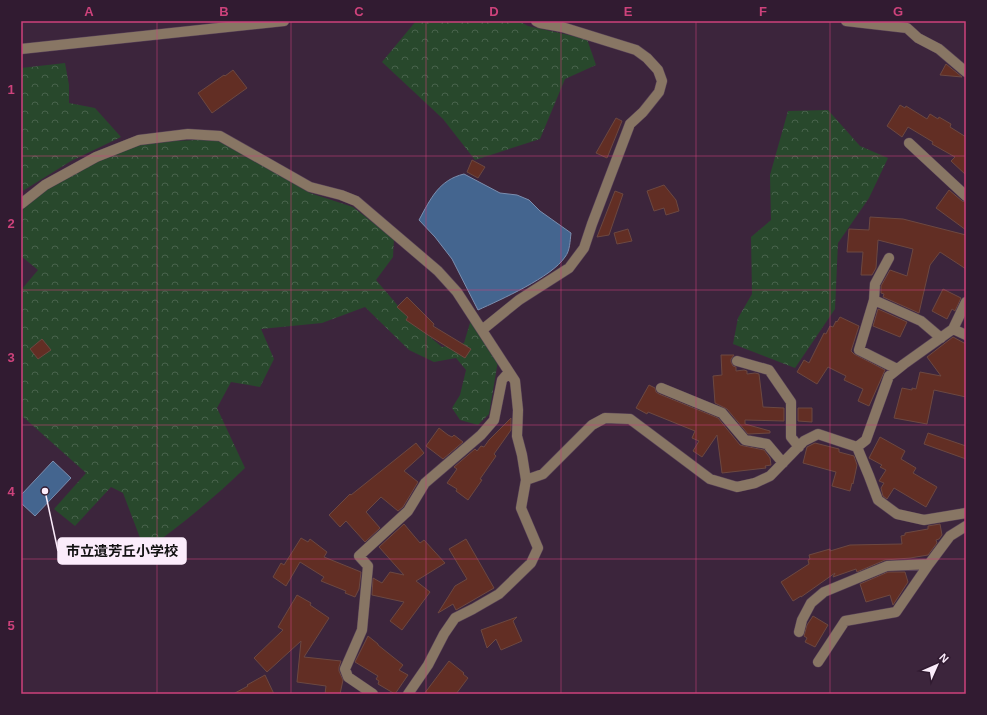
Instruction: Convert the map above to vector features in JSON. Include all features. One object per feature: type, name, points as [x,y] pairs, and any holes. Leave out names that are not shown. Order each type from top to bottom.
[{"type":"street","points":[[21,49],[284,21]]},
{"type":"street","points":[[482,330],[519,300],[569,268],[584,248],[630,124],[644,112],[659,92],[662,81],[658,70],[647,58],[636,50],[562,27],[540,24],[536,21]]},
{"type":"street","points":[[846,21],[907,28],[918,38],[939,49],[966,72]]},
{"type":"street","points":[[21,204],[45,185],[96,157],[140,140],[188,134],[220,136],[310,187],[341,195],[356,201],[438,270],[457,292],[514,381],[518,410],[516,436],[522,455],[526,480],[521,508],[538,548],[531,563],[499,594],[455,618],[444,634],[428,665],[408,694]]},
{"type":"street","points":[[909,143],[966,196]]},
{"type":"street","points":[[889,258],[875,284],[874,300],[859,350],[897,369]]},
{"type":"street","points":[[874,300],[921,321],[941,338]]},
{"type":"street","points":[[856,447],[866,440],[889,376],[953,329],[966,302]]},
{"type":"street","points":[[953,329],[966,335]]},
{"type":"street","points":[[737,361],[769,370],[791,402],[791,437],[799,447]]},
{"type":"street","points":[[373,694],[348,677],[345,669],[362,630],[368,566],[359,556],[408,511],[425,483],[481,435],[494,420],[502,380],[509,372]]},
{"type":"street","points":[[661,388],[722,413],[745,440],[767,444],[783,463]]},
{"type":"street","points":[[526,480],[543,474],[592,425],[605,418],[630,419],[710,479],[737,487],[755,483],[770,476],[804,442],[818,434],[856,447],[878,500],[897,514],[924,520],[966,513]]},
{"type":"street","points":[[818,662],[846,622],[896,612],[950,536],[966,526]]},
{"type":"street","points":[[799,632],[802,620],[811,603],[824,592],[887,566],[929,564]]},
{"type":"green space","points":[[416,21],[519,21],[528,26],[587,39],[596,65],[565,79],[540,139],[475,160],[443,119],[382,62]]},
{"type":"green space","points":[[65,63],[69,85],[69,103],[95,108],[121,137],[71,161],[21,192],[21,68]]},
{"type":"green space","points":[[828,110],[860,146],[888,158],[869,198],[838,243],[835,309],[795,368],[733,344],[738,318],[752,294],[751,237],[771,220],[770,175],[788,111]]},
{"type":"green space","points":[[221,139],[310,193],[353,207],[394,239],[393,257],[376,280],[411,321],[442,347],[464,343],[472,316],[498,361],[489,414],[478,425],[460,420],[452,408],[460,395],[466,370],[456,358],[434,362],[409,350],[365,307],[322,323],[261,329],[274,359],[260,387],[231,382],[217,408],[245,468],[171,532],[145,551],[123,493],[111,487],[75,526],[54,509],[86,473],[21,415],[21,290],[38,270],[21,256],[21,207],[49,187],[98,158],[151,142]]},
{"type":"water","points":[[464,174],[500,193],[517,195],[529,200],[540,211],[571,233],[568,252],[558,265],[538,280],[478,310],[452,259],[435,237],[419,220],[432,197],[442,185],[455,177]]},
{"type":"water","points":[[53,461],[71,478],[35,516],[21,503],[21,495]]},
{"type":"building","points":[[946,64],[962,77],[940,75]]},
{"type":"building","points":[[233,70],[247,88],[212,113],[198,93]]},
{"type":"building","points":[[900,105],[905,108],[906,106],[927,119],[930,114],[938,119],[939,117],[951,124],[950,127],[966,137],[966,175],[951,161],[955,157],[932,144],[933,142],[908,127],[902,137],[887,126]]},
{"type":"building","points":[[616,118],[622,121],[607,158],[596,153]]},
{"type":"building","points":[[472,160],[485,167],[478,178],[467,172]]},
{"type":"building","points":[[664,185],[676,200],[679,211],[666,215],[664,208],[654,211],[647,191]]},
{"type":"building","points":[[949,190],[962,201],[966,202],[966,230],[936,208]]},
{"type":"building","points":[[615,191],[623,194],[609,235],[597,237]]},
{"type":"building","points":[[870,217],[903,219],[966,235],[966,269],[940,252],[930,265],[919,313],[883,297],[884,294],[881,293],[881,286],[890,270],[907,276],[913,249],[878,240],[876,268],[872,275],[861,275],[863,252],[847,252],[849,229],[869,230]]},
{"type":"building","points":[[628,229],[632,241],[617,244],[614,233]]},
{"type":"building","points":[[943,289],[961,298],[955,311],[952,309],[947,319],[932,311]]},
{"type":"building","points":[[407,297],[434,324],[433,326],[471,349],[465,358],[406,320],[408,317],[397,307]]},
{"type":"building","points":[[878,309],[907,322],[900,337],[873,326]]},
{"type":"building","points":[[840,317],[859,326],[851,351],[885,370],[869,406],[858,401],[863,389],[844,380],[846,376],[828,367],[817,384],[797,372],[804,360],[809,363],[824,333],[826,334],[830,326],[833,327]]},
{"type":"building","points":[[953,337],[966,344],[966,397],[934,390],[927,424],[894,418],[902,388],[912,390],[912,388],[916,389],[920,372],[941,376],[927,357]]},
{"type":"building","points":[[42,339],[51,350],[38,359],[30,349]]},
{"type":"building","points":[[721,355],[734,355],[731,362],[733,366],[736,367],[736,371],[744,370],[747,371],[747,374],[759,374],[763,407],[784,408],[784,421],[745,420],[745,424],[770,431],[770,433],[748,434],[727,409],[715,403],[713,376],[722,375]]},
{"type":"building","points":[[649,385],[655,388],[656,392],[659,394],[718,418],[740,445],[764,450],[770,458],[771,465],[765,466],[766,468],[722,473],[717,435],[702,457],[693,451],[699,441],[692,438],[695,431],[648,412],[647,414],[636,408]]},
{"type":"building","points":[[798,408],[812,408],[812,422],[798,421]]},
{"type":"building","points":[[511,418],[511,430],[494,454],[496,456],[468,500],[456,491],[457,489],[447,483],[457,469],[454,467],[475,449],[477,451],[481,446],[484,447]]},
{"type":"building","points":[[439,428],[452,437],[454,435],[463,442],[443,459],[426,446]]},
{"type":"building","points":[[928,433],[966,446],[966,459],[924,444]]},
{"type":"building","points":[[880,437],[905,451],[901,459],[916,468],[913,473],[937,487],[926,507],[894,488],[887,499],[883,496],[881,488],[884,483],[879,481],[886,470],[880,467],[882,465],[869,458]]},
{"type":"building","points":[[416,443],[424,453],[404,471],[418,482],[403,507],[398,511],[381,497],[366,512],[380,528],[365,542],[346,521],[340,527],[329,515],[350,494],[351,495]]},
{"type":"building","points":[[815,443],[839,449],[839,452],[854,456],[857,465],[850,491],[832,486],[836,472],[803,463],[807,447]]},
{"type":"building","points":[[404,524],[420,543],[424,540],[445,563],[416,581],[430,592],[402,630],[390,621],[404,602],[372,595],[373,578],[382,583],[390,572],[404,575],[379,547]]},
{"type":"building","points":[[940,524],[942,535],[936,540],[937,543],[928,555],[885,560],[857,572],[856,569],[833,577],[835,573],[793,601],[781,582],[809,564],[809,555],[850,545],[902,544],[901,536],[905,535],[905,533],[928,529],[928,526]]},
{"type":"building","points":[[301,538],[308,542],[310,539],[327,552],[324,557],[361,572],[359,589],[355,597],[345,593],[346,591],[321,581],[324,577],[300,562],[286,586],[273,577],[281,563],[284,565]]},
{"type":"building","points":[[466,539],[494,588],[456,610],[453,604],[438,613],[455,586],[467,579],[449,549]]},
{"type":"building","points":[[888,572],[905,572],[908,582],[893,605],[890,595],[866,602],[860,584]]},
{"type":"building","points":[[297,595],[311,603],[310,605],[329,618],[304,657],[341,661],[339,671],[343,680],[340,694],[325,694],[326,686],[297,682],[301,641],[267,672],[254,658],[283,630],[278,627]]},
{"type":"building","points":[[813,616],[828,625],[815,647],[805,642],[807,638],[804,636],[807,625]]},
{"type":"building","points":[[517,617],[513,621],[522,641],[501,650],[496,639],[487,648],[481,630]]},
{"type":"building","points":[[368,636],[403,665],[399,670],[408,675],[395,694],[378,684],[379,681],[376,679],[378,676],[355,662]]},
{"type":"building","points":[[449,661],[468,678],[456,694],[424,694]]},
{"type":"building","points":[[265,675],[274,694],[233,694],[248,686],[247,685]]},
{"type":"place","name":"市立遺芳丘小学校","points":[[45,491]]}]
